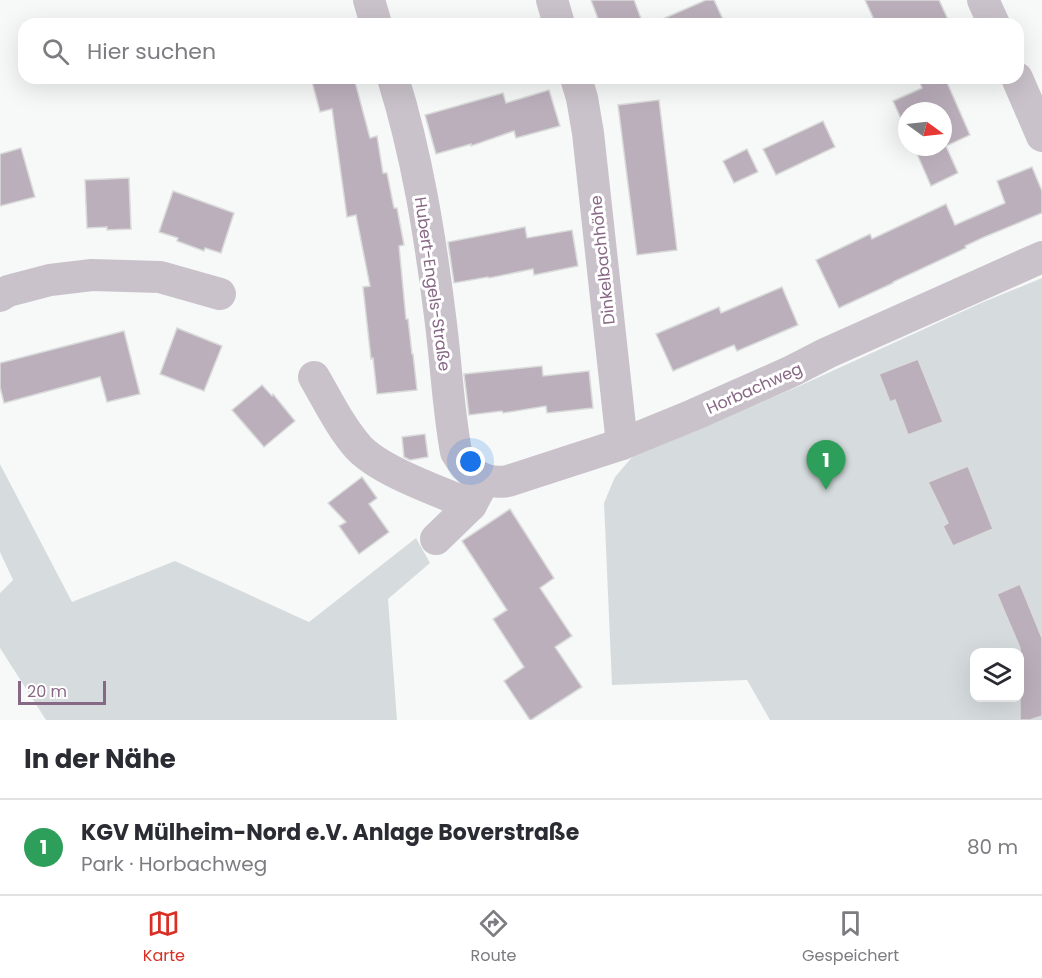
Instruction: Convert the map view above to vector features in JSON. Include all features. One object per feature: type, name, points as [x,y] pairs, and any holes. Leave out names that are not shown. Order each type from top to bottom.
[{"type":"street","points":[[369,0],[374,18]]},
{"type":"street","points":[[552,0],[557,18]]},
{"type":"street","points":[[983,0],[991,18]]},
{"type":"street","name":"Hubert-Engels-Straße","points":[[395,84],[405,118],[430,250],[456,452],[470,471],[478,492]]},
{"type":"street","name":"Dinkelbachhöhe","points":[[578,84],[588,133],[622,444]]},
{"type":"street","points":[[1020,84],[1042,136]]},
{"type":"street","name":"Horbachweg","points":[[314,377],[349,436],[373,459],[399,474],[478,492],[496,483],[622,444],[693,415],[1042,257]]},
{"type":"street","points":[[0,296],[8,291],[50,280],[92,275],[160,277],[220,294]]},
{"type":"street","points":[[436,539],[478,492]]},
{"type":"shaded area","points":[[1042,278],[1042,720],[770,720],[747,680],[612,685],[604,503],[615,477],[633,456],[795,388],[981,303]]},
{"type":"shaded area","points":[[0,464],[72,602],[175,561],[309,622],[416,538],[430,563],[388,599],[397,720],[46,720],[0,648],[0,593],[13,580],[0,552]]},
{"type":"building","points":[[591,0],[634,0],[641,18],[598,18]]},
{"type":"building","points":[[706,0],[714,0],[722,18],[665,18]]},
{"type":"building","points":[[865,0],[939,0],[947,18],[873,18]]},
{"type":"building","points":[[313,84],[356,84],[370,138],[377,136],[383,173],[387,173],[404,245],[399,246],[406,319],[408,319],[417,390],[377,394],[363,287],[370,286],[356,215],[347,217],[332,109],[320,112]]},
{"type":"building","points":[[920,84],[948,84],[970,135],[952,143],[952,102],[898,102],[898,112],[893,101],[922,88]]},
{"type":"building","points":[[549,90],[560,126],[516,138],[514,131],[471,146],[471,144],[436,154],[425,115],[503,93],[506,103]]},
{"type":"building","points":[[659,100],[677,250],[637,255],[618,105]]},
{"type":"building","points":[[823,121],[835,147],[776,175],[763,149]]},
{"type":"building","points":[[21,148],[35,197],[0,206],[0,154]]},
{"type":"building","points":[[747,149],[758,172],[734,183],[723,161]]},
{"type":"building","points":[[918,156],[950,156],[958,173],[931,186]]},
{"type":"building","points":[[1032,167],[1042,191],[1042,213],[982,238],[965,246],[966,248],[839,308],[816,260],[870,234],[872,239],[946,204],[955,225],[1005,203],[997,181]]},
{"type":"building","points":[[129,178],[131,229],[87,228],[85,180]]},
{"type":"building","points":[[173,191],[234,213],[221,253],[205,248],[204,251],[177,241],[178,238],[159,232]]},
{"type":"building","points":[[525,227],[527,238],[572,230],[578,266],[534,275],[533,269],[454,283],[448,242]]},
{"type":"building","points":[[782,287],[798,325],[737,351],[734,345],[673,371],[656,334],[719,307],[721,313]]},
{"type":"building","points":[[177,328],[222,346],[204,391],[160,374]]},
{"type":"building","points":[[124,331],[140,394],[107,402],[100,377],[4,403],[0,387],[0,363]]},
{"type":"building","points":[[918,359],[943,422],[908,435],[895,400],[890,402],[879,374]]},
{"type":"building","points":[[542,366],[543,376],[589,371],[593,408],[547,413],[546,406],[503,413],[502,411],[469,415],[464,374]]},
{"type":"building","points":[[262,385],[272,396],[273,394],[295,421],[264,447],[232,410]]},
{"type":"building","points":[[425,434],[428,457],[410,460],[404,457],[402,437]]},
{"type":"building","points":[[968,466],[993,529],[953,546],[943,526],[948,523],[928,482]]},
{"type":"building","points":[[362,477],[377,498],[369,504],[389,532],[359,554],[339,526],[346,522],[328,503]]},
{"type":"building","points":[[510,509],[554,578],[540,588],[572,636],[555,647],[582,687],[531,720],[504,681],[524,667],[493,619],[507,610],[462,541]]},
{"type":"building","points":[[1020,584],[1042,638],[1042,716],[1030,720],[1020,720],[1020,702],[1024,702],[1024,648],[1020,648],[997,594]]},
{"type":"place","name":"KGV Mülheim-Nord e.V. Anlage Boverstraße","points":[[826,490]]}]
